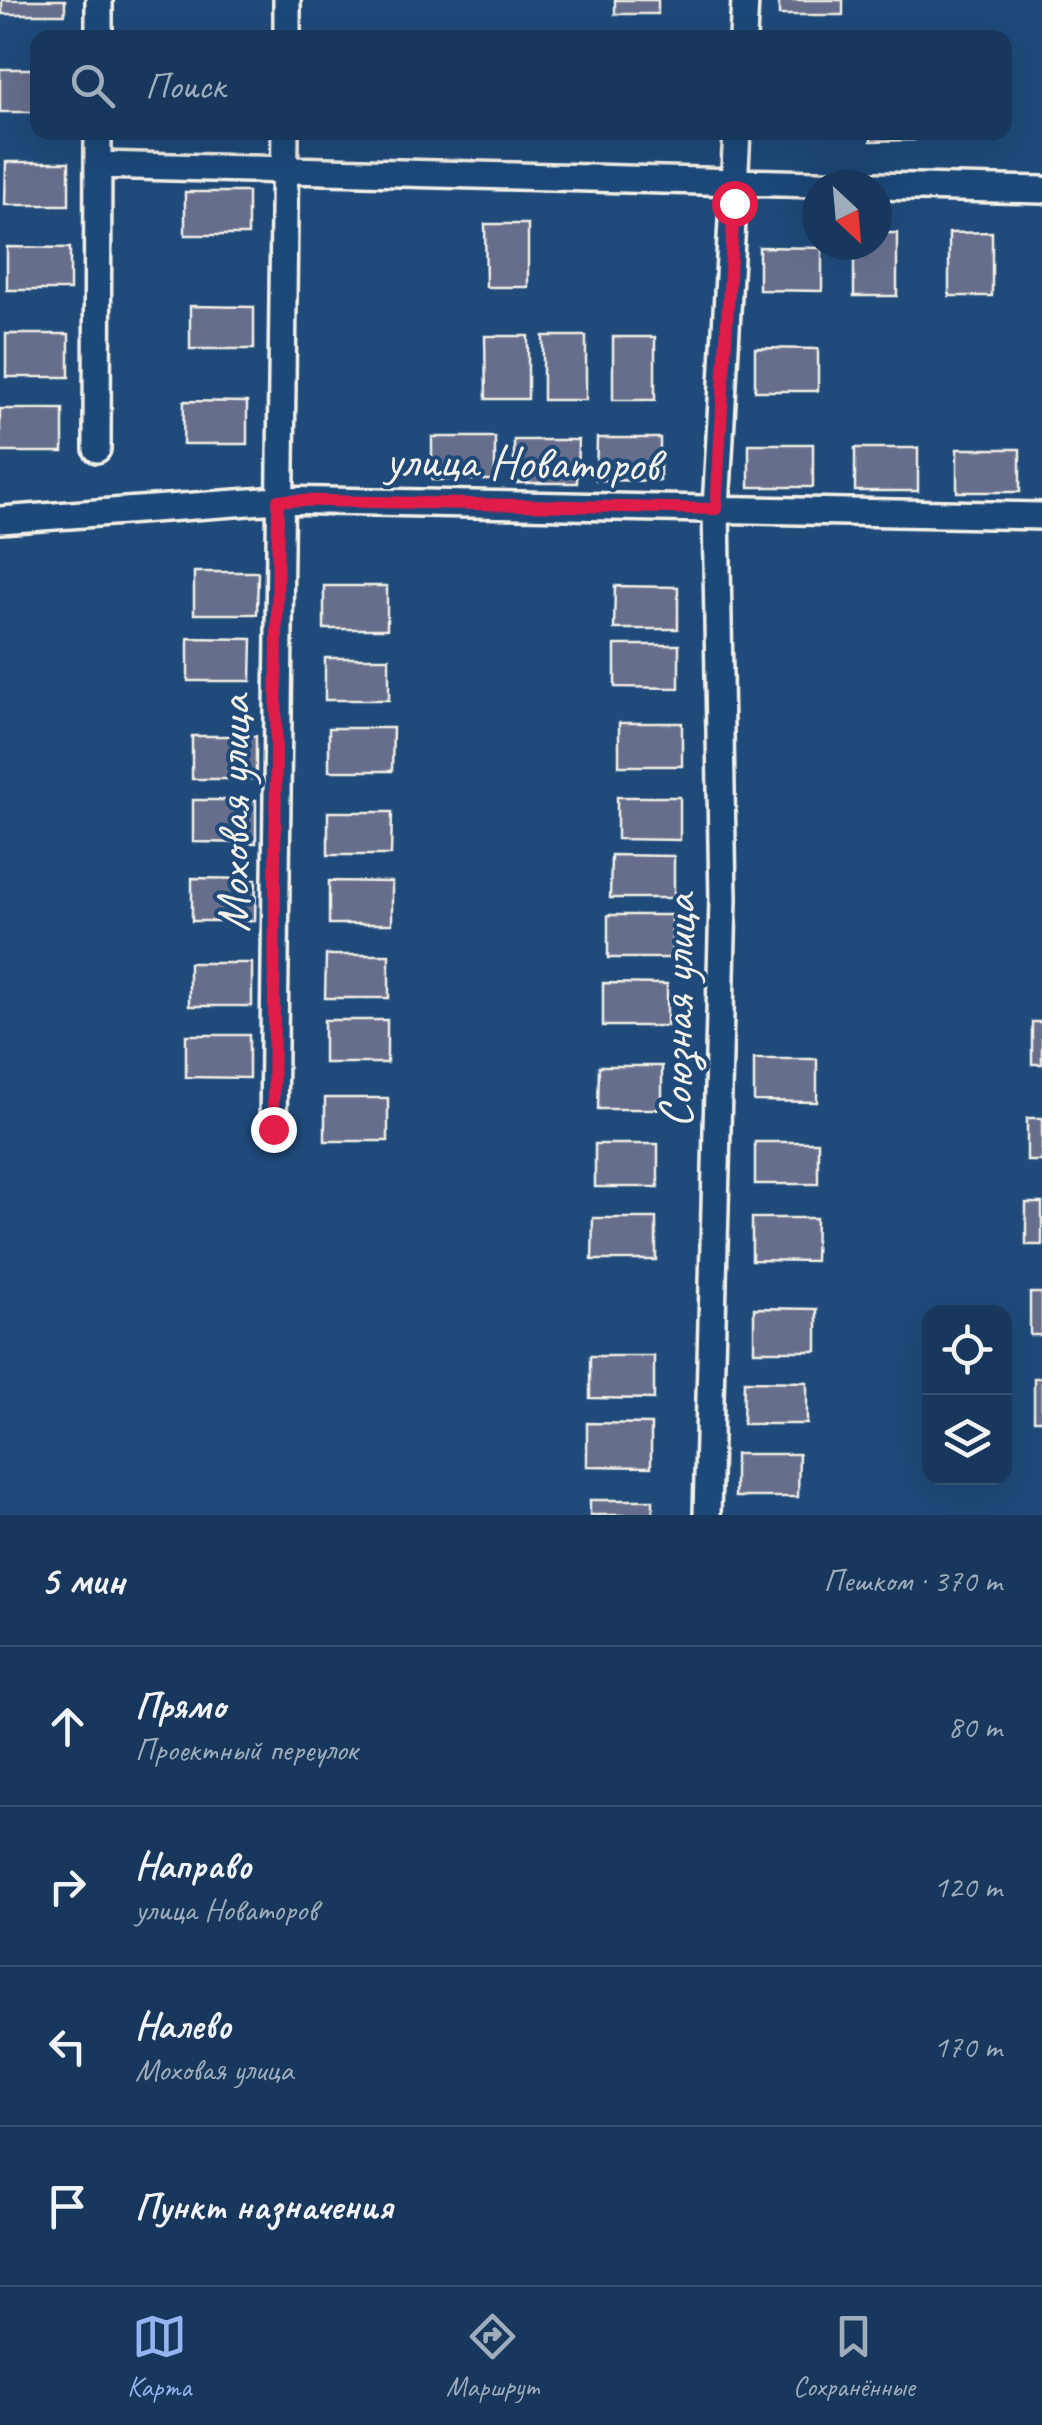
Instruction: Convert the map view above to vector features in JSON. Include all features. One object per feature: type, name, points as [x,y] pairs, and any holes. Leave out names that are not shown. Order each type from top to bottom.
[{"type":"street","points":[[99,0],[99,30]]},
{"type":"street","points":[[287,30],[288,0]]},
{"type":"street","points":[[743,30],[745,0]]},
{"type":"street","points":[[97,449],[98,140]]},
{"type":"street","name":"Моховая улица","points":[[273,1129],[285,140]]},
{"type":"street","name":"Союзная улица","points":[[707,1515],[723,899],[716,509],[737,140]]},
{"type":"street","points":[[98,164],[802,184]]},
{"type":"street","points":[[892,186],[1042,190]]},
{"type":"street","name":"улица Новаторов","points":[[0,520],[278,500],[1042,516]]},
{"type":"building","points":[[2,0],[65,0],[65,14],[2,14]]},
{"type":"building","points":[[615,0],[658,0],[658,14],[615,14]]},
{"type":"building","points":[[779,0],[843,0],[843,15],[779,15]]},
{"type":"building","points":[[0,69],[30,69],[30,112],[0,112]]},
{"type":"building","points":[[6,162],[69,162],[69,205],[5,205]]},
{"type":"building","points":[[185,192],[248,192],[248,235],[185,235]]},
{"type":"building","points":[[485,224],[528,224],[528,287],[486,287]]},
{"type":"building","points":[[992,232],[992,296],[949,296],[949,233]]},
{"type":"building","points":[[892,233],[897,233],[897,296],[854,296],[854,260],[892,260]]},
{"type":"building","points":[[7,247],[70,248],[70,290],[7,290]]},
{"type":"building","points":[[759,247],[802,248],[802,260],[822,260],[822,291],[759,290]]},
{"type":"building","points":[[190,306],[254,307],[254,349],[190,349]]},
{"type":"building","points":[[6,334],[69,334],[69,377],[6,377]]},
{"type":"building","points":[[485,336],[528,336],[528,399],[486,399]]},
{"type":"building","points":[[543,336],[586,336],[586,400],[543,400]]},
{"type":"building","points":[[613,337],[655,337],[655,400],[613,400]]},
{"type":"building","points":[[755,348],[818,349],[818,391],[755,391]]},
{"type":"building","points":[[184,401],[247,402],[247,444],[183,444]]},
{"type":"building","points":[[0,409],[63,409],[63,452],[0,452]]},
{"type":"building","points":[[432,437],[495,437],[495,480],[432,480]]},
{"type":"building","points":[[597,438],[660,438],[660,481],[596,480]]},
{"type":"building","points":[[514,440],[578,440],[577,483],[514,483]]},
{"type":"building","points":[[749,444],[813,444],[813,487],[749,487]]},
{"type":"building","points":[[855,448],[918,448],[918,491],[855,491]]},
{"type":"building","points":[[957,449],[1020,449],[1020,492],[957,492]]},
{"type":"building","points":[[194,572],[258,572],[257,614],[194,614]]},
{"type":"building","points":[[324,586],[387,586],[387,629],[324,629]]},
{"type":"building","points":[[615,586],[678,587],[678,629],[614,629]]},
{"type":"building","points":[[188,638],[252,639],[251,681],[188,681]]},
{"type":"building","points":[[615,645],[679,645],[679,688],[615,687]]},
{"type":"building","points":[[325,658],[389,658],[389,700],[325,700]]},
{"type":"building","points":[[619,723],[682,723],[682,766],[619,766]]},
{"type":"building","points":[[329,728],[393,728],[392,771],[329,771]]},
{"type":"building","points":[[192,736],[256,736],[256,779],[192,779]]},
{"type":"building","points":[[617,797],[680,797],[680,840],[617,839]]},
{"type":"building","points":[[193,800],[256,800],[256,843],[193,842]]},
{"type":"building","points":[[328,812],[392,812],[391,855],[328,855]]},
{"type":"building","points":[[611,855],[674,856],[674,898],[610,898]]},
{"type":"building","points":[[192,878],[256,879],[255,921],[192,921]]},
{"type":"building","points":[[329,881],[392,882],[392,924],[329,924]]},
{"type":"building","points":[[608,915],[672,915],[672,958],[608,958]]},
{"type":"building","points":[[326,955],[389,955],[389,998],[325,998]]},
{"type":"building","points":[[189,963],[252,963],[252,1006],[189,1006]]},
{"type":"building","points":[[603,983],[667,984],[667,1026],[603,1026]]},
{"type":"building","points":[[324,1020],[387,1020],[387,1063],[324,1063]]},
{"type":"building","points":[[1032,1022],[1042,1022],[1042,1064],[1032,1064]]},
{"type":"building","points":[[186,1035],[249,1035],[249,1078],[186,1077]]},
{"type":"building","points":[[754,1059],[817,1059],[817,1102],[754,1101]]},
{"type":"building","points":[[599,1066],[662,1066],[662,1109],[598,1109]]},
{"type":"building","points":[[325,1098],[388,1098],[388,1141],[325,1141]]},
{"type":"building","points":[[1027,1118],[1042,1118],[1042,1161],[1027,1161]]},
{"type":"building","points":[[755,1142],[818,1142],[818,1184],[755,1184]]},
{"type":"building","points":[[595,1144],[658,1144],[658,1187],[595,1187]]},
{"type":"building","points":[[1026,1203],[1042,1203],[1042,1245],[1026,1245]]},
{"type":"building","points":[[593,1218],[656,1218],[656,1260],[592,1260]]},
{"type":"building","points":[[752,1218],[816,1218],[815,1261],[752,1260]]},
{"type":"building","points":[[1030,1293],[1042,1293],[1042,1335],[1030,1335]]},
{"type":"building","points":[[754,1308],[817,1309],[817,1351],[754,1351]]},
{"type":"building","points":[[590,1356],[654,1356],[654,1399],[590,1398]]},
{"type":"building","points":[[1034,1378],[1042,1378],[1042,1420],[1034,1420]]},
{"type":"building","points":[[744,1381],[807,1382],[807,1424],[743,1424]]},
{"type":"building","points":[[587,1423],[651,1424],[651,1467],[587,1466]]},
{"type":"building","points":[[735,1454],[799,1454],[798,1497],[735,1497]]},
{"type":"building","points":[[590,1500],[653,1500],[653,1515],[590,1515]]},
{"type":"route","points":[[273,1129],[278,500],[716,509],[734,203]]}]
